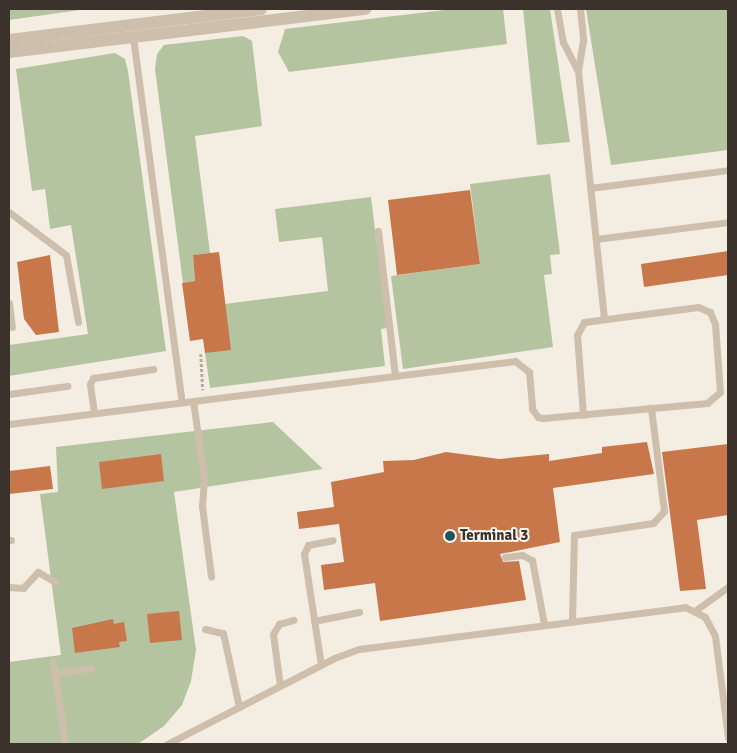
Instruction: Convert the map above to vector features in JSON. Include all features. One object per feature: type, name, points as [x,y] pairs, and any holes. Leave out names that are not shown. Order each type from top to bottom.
[{"type":"street","points":[[261,9],[263,15]]},
{"type":"street","points":[[9,52],[133,31],[263,15],[366,9]]},
{"type":"street","points":[[9,40],[133,31]]},
{"type":"lane","points":[[557,9],[563,42],[578,71]]},
{"type":"lane","points":[[580,9],[583,40],[578,71],[604,318]]},
{"type":"lane","points":[[133,31],[182,402]]},
{"type":"lane","points":[[590,188],[728,170]]},
{"type":"lane","points":[[9,212],[66,255],[78,322]]},
{"type":"lane","points":[[596,239],[728,222]]},
{"type":"lane","points":[[378,231],[395,375]]},
{"type":"lane","points":[[9,303],[12,326]]},
{"type":"lane","points":[[9,424],[515,361],[528,372],[535,415],[542,418],[707,404],[718,398],[713,317],[698,307],[584,322],[578,330],[583,414]]},
{"type":"lane","points":[[94,413],[90,384],[94,378],[153,369]]},
{"type":"lane","points":[[9,394],[67,386]]},
{"type":"lane","points":[[193,401],[204,478],[202,506],[210,576]]},
{"type":"lane","points":[[572,621],[574,535],[653,523],[664,512],[651,408]]},
{"type":"lane","points":[[321,665],[304,550],[312,544],[333,540]]},
{"type":"lane","points":[[505,557],[526,556],[532,560],[544,624]]},
{"type":"lane","points":[[9,588],[23,588],[38,572],[55,582]]},
{"type":"lane","points":[[696,610],[728,587]]},
{"type":"lane","points":[[167,744],[321,665],[373,646],[674,608],[696,610],[705,617],[715,636],[728,738]]},
{"type":"lane","points":[[314,621],[359,612]]},
{"type":"lane","points":[[280,686],[274,634],[279,624],[294,620]]},
{"type":"lane","points":[[205,629],[223,633],[239,707]]},
{"type":"lane","points":[[53,661],[65,744]]},
{"type":"lane","points":[[54,674],[91,668]]},
{"type":"path","points":[[201,354],[204,400]]},
{"type":"green space","points":[[9,9],[87,9],[9,20]]},
{"type":"green space","points":[[453,9],[503,9],[507,44],[289,72],[278,52],[285,29]]},
{"type":"green space","points":[[523,9],[550,9],[570,142],[537,145]]},
{"type":"green space","points":[[586,9],[728,9],[728,150],[611,165]]},
{"type":"green space","points":[[243,36],[252,41],[262,126],[195,136],[210,253],[193,255],[195,281],[183,283],[155,69],[157,54],[164,45]]},
{"type":"green space","points":[[115,53],[125,59],[128,71],[166,351],[9,376],[9,345],[88,334],[71,225],[50,229],[45,189],[32,191],[16,69]]},
{"type":"green space","points":[[550,174],[560,254],[550,255],[552,274],[544,275],[553,347],[403,369],[391,276],[480,264],[470,184]]},
{"type":"green space","points":[[371,197],[387,328],[381,329],[385,366],[210,388],[205,353],[225,304],[328,291],[322,237],[279,242],[275,209]]},
{"type":"green space","points":[[273,422],[323,469],[174,492],[196,650],[191,681],[182,705],[164,726],[138,744],[9,744],[9,662],[61,655],[40,494],[58,492],[56,447]]},
{"type":"building","points":[[470,190],[480,264],[397,275],[388,200]]},
{"type":"building","points":[[728,251],[728,275],[644,287],[641,264]]},
{"type":"building","points":[[219,252],[231,350],[205,353],[203,339],[190,341],[182,283],[195,281],[193,255]]},
{"type":"building","points":[[50,255],[59,332],[36,335],[24,319],[17,262]]},
{"type":"building","name":"Terminal 3","points":[[647,442],[654,474],[553,488],[560,542],[500,554],[503,562],[519,561],[526,600],[380,621],[375,583],[324,590],[321,565],[344,562],[339,524],[299,529],[297,512],[334,507],[331,482],[384,472],[383,461],[414,460],[446,452],[499,459],[549,454],[549,461],[602,453],[602,447]]},
{"type":"building","points":[[728,444],[728,515],[697,520],[706,589],[680,591],[662,452]]},
{"type":"building","points":[[161,454],[164,481],[102,489],[99,462]]},
{"type":"building","points":[[50,466],[53,489],[9,494],[9,471]]},
{"type":"building","points":[[179,611],[182,640],[150,643],[147,614]]},
{"type":"building","points":[[113,619],[114,624],[124,622],[127,641],[119,642],[120,647],[75,653],[72,628]]},
{"type":"place","name":"Terminal 3","points":[[450,536]]}]
